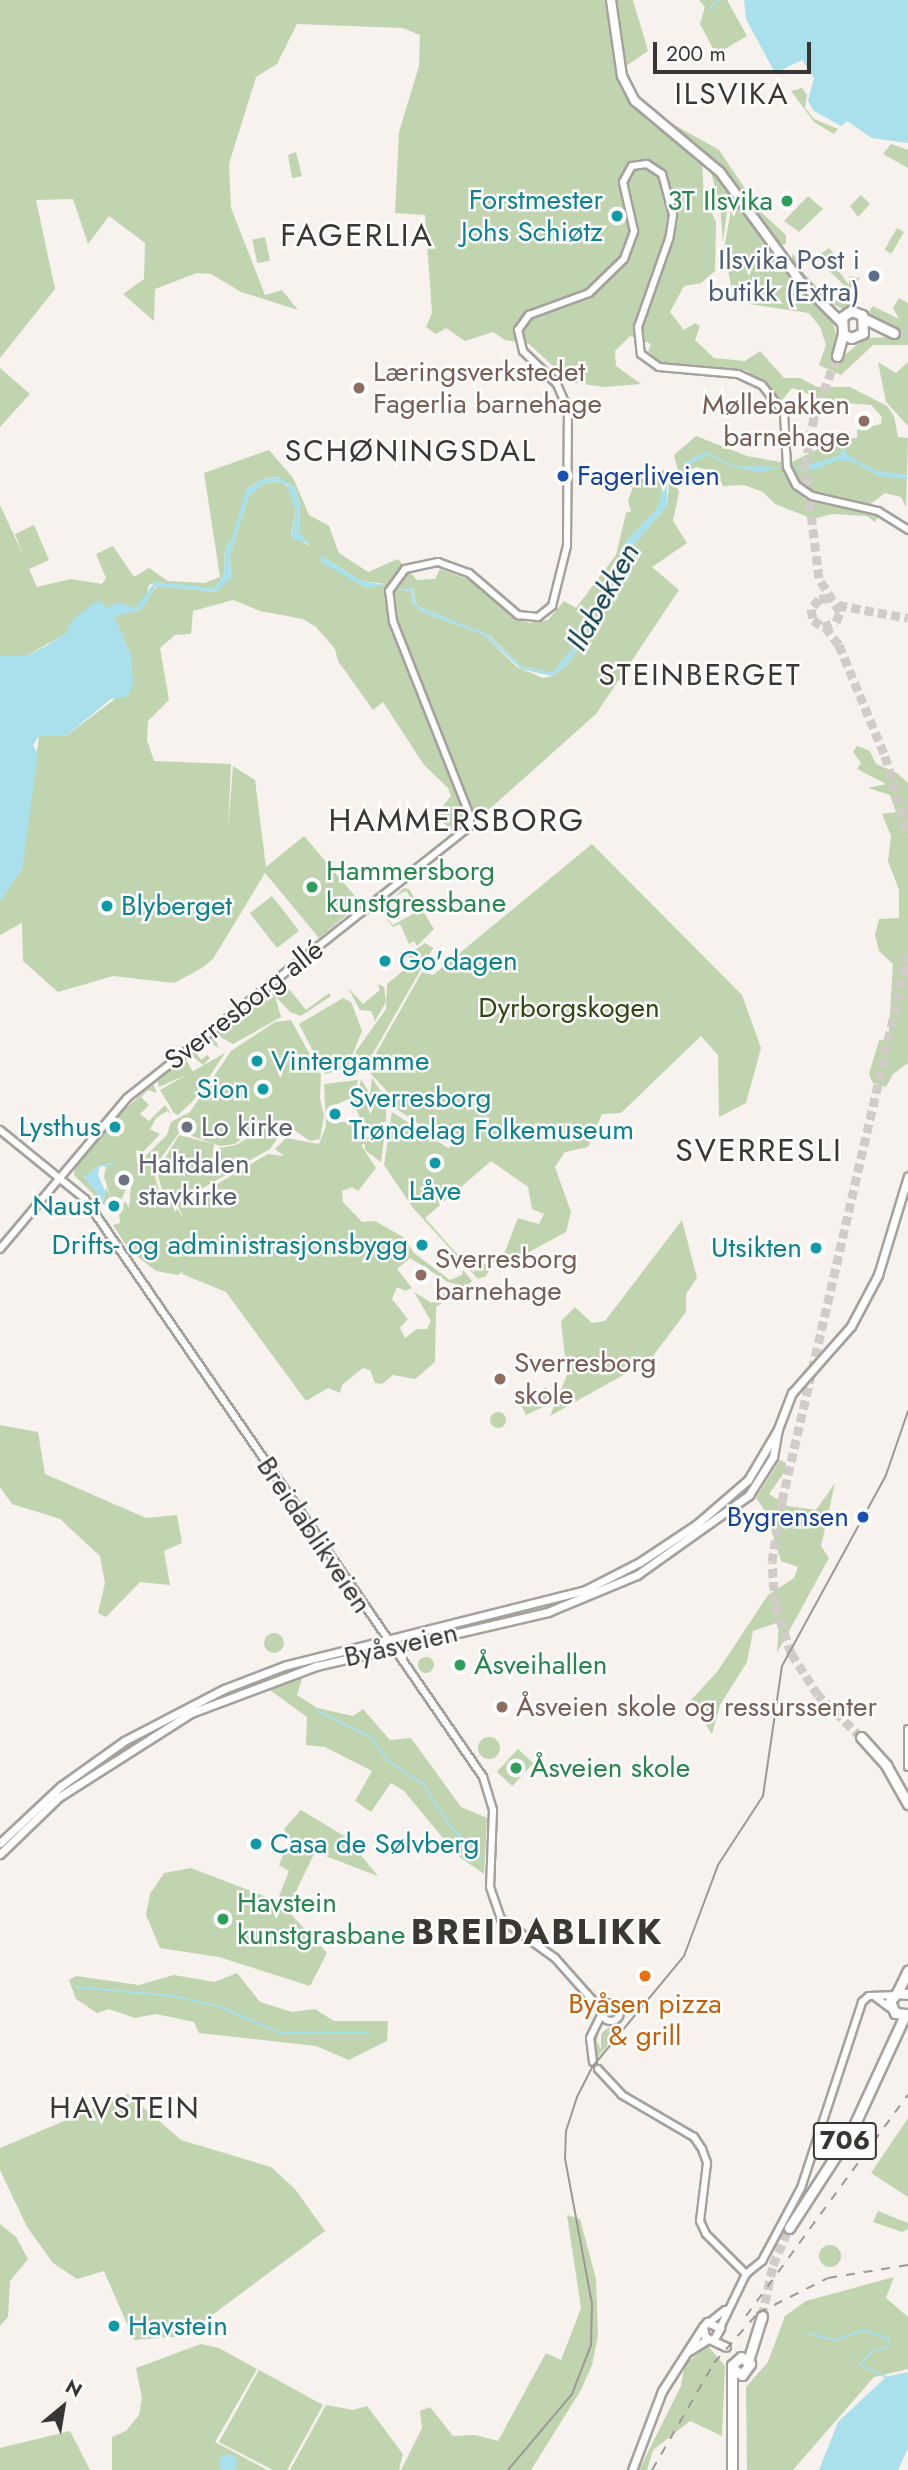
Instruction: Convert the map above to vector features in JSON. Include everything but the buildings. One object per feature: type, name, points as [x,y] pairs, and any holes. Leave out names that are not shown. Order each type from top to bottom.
[{"type":"highway","points":[[856,311],[865,319],[894,332],[847,336],[840,321],[847,313],[856,311]]},
{"type":"highway","points":[[863,333],[865,319]]},
{"type":"highway","points":[[838,354],[847,336]]},
{"type":"highway","points":[[861,1737],[887,1765],[908,1804]]},
{"type":"highway","name":"706","points":[[888,2047],[895,1994],[908,1970]]},
{"type":"highway","points":[[895,1994],[908,1993]]},
{"type":"highway","name":"706","points":[[789,2228],[851,2132],[888,2047],[907,2014],[891,2010]]},
{"type":"highway","points":[[732,2470],[738,2361],[757,2340],[762,2316]]},
{"type":"highway","points":[[735,2397],[744,2374],[738,2361]]},
{"type":"main road","points":[[611,0],[619,66],[635,101],[720,172],[749,205],[800,281],[840,321]]},
{"type":"main road","points":[[827,306],[847,313]]},
{"type":"main road","name":"Byåsveien","points":[[0,1843],[61,1786],[124,1741],[185,1707],[287,1665],[389,1643],[554,1601],[622,1573],[735,1494],[778,1429],[796,1387],[839,1345],[866,1300],[908,1176]]},
{"type":"main road","name":"Byåsveien","points":[[0,1854],[59,1797],[191,1713],[268,1681],[389,1643]]},
{"type":"main road","points":[[632,2470],[662,2391],[703,2327],[711,2321],[715,2335]]},
{"type":"main road","points":[[703,2327],[715,2335],[738,2361]]},
{"type":"main road","points":[[685,2354],[715,2335]]},
{"type":"street","name":"Sverresborg allé","points":[[0,1249],[127,1097],[439,854],[472,821],[393,622],[388,604],[390,587],[409,567],[438,562],[469,573],[518,615],[538,617],[552,607],[567,546],[568,410],[557,384],[521,347],[518,330],[529,315],[589,293],[620,265],[634,231],[622,182],[637,164],[651,165],[662,174],[673,215],[669,239],[638,324],[636,343],[641,354],[659,367],[738,374],[762,385],[784,412],[787,464],[796,485],[812,496],[883,513],[908,530]]},
{"type":"street","name":"Breidablikveien","points":[[0,1130],[61,1176],[85,1199],[483,1777],[493,1810],[490,1887],[501,1919],[555,1958],[594,1999],[602,2012]]},
{"type":"street","points":[[908,1729],[908,1767]]},
{"type":"street","points":[[715,2335],[729,2306],[745,2283],[746,2274],[762,2261],[801,2188],[859,2008],[864,1999],[895,1994]]},
{"type":"street","points":[[874,1996],[891,2010]]},
{"type":"street","name":"Breidablikveien","points":[[594,1999],[608,2004]]},
{"type":"street","points":[[590,2038],[608,2021],[616,2021],[620,2012],[617,2005],[608,2004],[590,2038],[593,2062]]},
{"type":"street","points":[[602,2012],[608,2021]]},
{"type":"street","points":[[598,2069],[622,2095],[694,2137],[707,2163],[700,2221],[706,2234],[746,2274]]},
{"type":"street","points":[[711,2321],[729,2306]]},
{"type":"green space","points":[[0,0],[608,0],[619,81],[636,107],[702,162],[704,196],[716,222],[715,271],[701,283],[684,286],[670,312],[684,330],[695,323],[700,326],[695,340],[714,358],[745,361],[760,351],[784,378],[800,378],[817,387],[850,387],[887,406],[894,416],[898,437],[908,438],[906,507],[901,497],[885,493],[869,505],[813,495],[800,485],[792,471],[792,462],[839,438],[857,438],[857,430],[881,424],[882,417],[871,405],[830,402],[792,388],[782,400],[746,370],[663,364],[648,351],[651,344],[630,336],[615,351],[616,366],[641,384],[604,387],[570,382],[529,344],[505,340],[493,332],[465,341],[446,328],[436,334],[426,327],[432,313],[425,215],[395,213],[399,132],[419,66],[420,35],[403,28],[297,24],[277,64],[256,77],[229,164],[231,208],[265,295],[282,290],[298,310],[241,292],[211,274],[197,273],[155,289],[154,321],[123,294],[144,279],[145,243],[109,216],[88,244],[73,199],[36,200],[55,289],[0,358]]},
{"type":"green space","points":[[614,0],[633,0],[648,51],[623,68]]},
{"type":"green space","points":[[699,0],[727,0],[747,36],[716,54],[700,24],[705,7]]},
{"type":"green space","points":[[802,88],[807,95],[805,108],[814,119],[838,129],[834,134],[814,122],[791,91]]},
{"type":"green space","points":[[657,115],[719,150],[761,212],[786,235],[786,243],[781,246],[723,169]]},
{"type":"green space","points":[[891,144],[908,150],[908,168],[883,154]]},
{"type":"green space","points":[[296,152],[302,176],[292,178],[288,155]]},
{"type":"green space","points":[[710,169],[730,188],[723,242],[720,204]]},
{"type":"green space","points":[[734,193],[784,273],[787,271],[832,318],[836,335],[832,357],[839,360],[865,338],[893,337],[868,313],[873,306],[899,319],[893,308],[899,298],[908,303],[908,345],[873,345],[841,375],[819,365],[826,345],[820,327],[809,313],[749,304],[732,291],[724,249]]},
{"type":"green space","points":[[861,195],[870,204],[858,217],[850,206]]},
{"type":"green space","points":[[808,196],[823,209],[799,232],[784,221]]},
{"type":"green space","points":[[897,228],[904,232],[891,254],[884,250]]},
{"type":"green space","points":[[265,237],[270,260],[257,263],[252,240]]},
{"type":"green space","points":[[829,248],[839,260],[835,264],[815,258]]},
{"type":"green space","points":[[793,253],[801,270],[827,298],[859,307],[844,310],[822,298],[791,263]]},
{"type":"green space","points":[[821,263],[835,266],[849,285],[849,276],[860,278],[849,290]]},
{"type":"green space","points":[[878,362],[896,373],[908,362],[908,426],[886,402]]},
{"type":"green space","points":[[0,368],[30,394],[0,427]]},
{"type":"green space","points":[[696,436],[747,456],[781,462],[804,499],[873,512],[878,517],[875,522],[867,516],[832,514],[813,519],[775,504],[763,492],[744,485],[723,486],[716,472],[696,467],[679,475],[674,455]]},
{"type":"green space","points":[[269,450],[293,478],[309,515],[329,526],[339,553],[368,572],[398,559],[417,580],[435,579],[440,569],[472,581],[513,617],[530,623],[548,620],[564,601],[576,608],[616,555],[626,513],[631,511],[628,501],[633,487],[648,473],[663,470],[673,478],[679,492],[673,521],[687,543],[652,567],[679,590],[596,714],[493,806],[456,833],[435,816],[451,796],[448,788],[424,765],[383,702],[373,710],[338,661],[335,649],[316,627],[303,619],[260,611],[233,600],[193,611],[191,634],[175,635],[160,648],[169,700],[148,721],[147,740],[154,761],[231,764],[228,831],[233,766],[255,780],[266,867],[304,836],[361,903],[319,938],[265,873],[213,959],[202,968],[174,983],[113,976],[58,992],[23,961],[22,923],[0,935],[0,901],[22,869],[39,736],[66,736],[115,699],[131,655],[114,617],[74,619],[67,633],[26,656],[0,656],[0,505],[24,557],[15,534],[34,525],[49,560],[29,569],[37,587],[71,579],[102,584],[106,578],[96,554],[113,546],[134,577],[149,568],[168,581],[205,583],[220,577],[204,473]],"holes":[[[275,477],[295,487],[300,504],[299,534],[310,546],[291,535],[296,512],[289,488],[280,481],[263,484],[249,496],[230,555],[231,576],[216,592],[157,586],[138,611],[116,604],[134,609],[145,600],[149,585],[158,582],[204,590],[215,587],[224,575],[225,549],[232,538],[247,489],[262,479]],[[669,480],[667,506],[623,557],[613,588],[587,625],[585,639],[566,666],[552,676],[543,678],[517,667],[484,635],[420,611],[412,601],[411,591],[395,589],[413,589],[417,606],[490,636],[521,666],[552,673],[581,638],[583,627],[610,588],[626,541],[657,509]],[[320,555],[362,581],[385,584],[366,588]]]},
{"type":"green space","points":[[857,746],[870,751],[876,764],[897,773],[908,783],[908,1063],[893,1074],[886,1087],[873,1083],[869,1074],[879,1040],[888,1040],[893,964],[879,951],[875,934],[879,919],[899,918],[899,890],[888,861],[891,836],[882,814],[896,812],[890,795],[868,788],[886,784],[857,769],[861,763],[853,752]]},
{"type":"green space","name":"Dyrborgskogen","points":[[592,844],[742,995],[761,1048],[746,1103],[719,1117],[718,1055],[701,1036],[621,1113],[602,1114],[588,1147],[565,1152],[555,1167],[571,1212],[566,1232],[498,1269],[518,1218],[539,1224],[544,1214],[532,1209],[528,1187],[491,1161],[425,1218],[473,1272],[496,1257],[486,1276],[478,1279],[413,1208],[384,1165],[392,1112],[448,1148],[457,1143],[448,1134],[444,1138],[447,1144],[442,1139],[444,1132],[436,1135],[392,1106],[386,1090],[369,1072],[370,1064],[422,972],[433,975]]},
{"type":"green space","points":[[404,888],[409,889],[434,929],[417,946],[414,941],[409,944],[400,924],[393,927],[383,914],[393,925],[420,910],[406,891],[395,896]]},
{"type":"green space","points":[[272,896],[299,931],[277,948],[250,913]]},
{"type":"green space","points":[[425,943],[433,948],[363,1071],[356,1073],[352,1069],[356,1051],[386,1009],[387,984],[409,966],[408,955]]},
{"type":"green space","points":[[285,984],[306,1010],[329,993],[331,996],[301,1016],[290,1012],[275,996],[281,1017],[233,1044],[218,1036],[215,1039],[219,1048],[210,1043],[197,1054],[201,1060],[207,1055],[210,1058],[203,1065],[190,1054]]},
{"type":"green space","points":[[378,984],[384,987],[386,1002],[375,1021],[371,1011],[360,1010],[348,988],[363,1004],[380,990]]},
{"type":"green space","points":[[343,998],[351,1002],[362,1031],[347,1068],[339,1071],[340,1061],[325,1066],[327,1071],[336,1071],[325,1074],[299,1024]]},
{"type":"green space","points":[[291,1020],[321,1075],[320,1098],[324,1116],[320,1139],[310,1141],[287,1125],[270,1149],[231,1171],[219,1172],[212,1164],[219,1148],[236,1145],[249,1137],[255,1128],[235,1144],[220,1146],[180,1132],[193,1130],[187,1122],[158,1162],[155,1177],[159,1190],[173,1201],[184,1220],[176,1201],[192,1199],[268,1154],[284,1156],[275,1149],[286,1138],[319,1144],[326,1126],[324,1084],[358,1080],[358,1095],[361,1079],[370,1094],[372,1078],[386,1099],[386,1121],[374,1128],[361,1120],[351,1098],[333,1106],[336,1121],[349,1123],[363,1141],[386,1124],[381,1162],[365,1150],[365,1144],[361,1145],[376,1168],[358,1191],[352,1187],[342,1191],[343,1202],[362,1222],[375,1221],[403,1237],[414,1253],[450,1280],[462,1275],[463,1270],[472,1281],[466,1287],[448,1282],[410,1258],[397,1269],[412,1288],[405,1291],[397,1287],[392,1299],[408,1319],[400,1328],[405,1338],[417,1329],[427,1329],[431,1321],[414,1292],[432,1303],[450,1289],[456,1293],[436,1307],[435,1362],[415,1379],[393,1375],[382,1384],[375,1383],[370,1370],[363,1368],[342,1385],[340,1393],[328,1388],[306,1401],[226,1292],[182,1274],[184,1271],[178,1275],[156,1271],[129,1250],[113,1225],[120,1223],[119,1212],[125,1201],[129,1208],[132,1176],[120,1178],[128,1185],[114,1215],[74,1175],[75,1168],[122,1112],[153,1084],[157,1093],[148,1090],[141,1097],[149,1105],[140,1114],[149,1121],[165,1105],[171,1114],[167,1111],[157,1117],[150,1129],[160,1134],[143,1152],[136,1150],[137,1164],[167,1135],[171,1122],[190,1112],[231,1051],[275,1022]],"holes":[[[100,1165],[106,1167],[104,1177],[111,1198],[106,1187],[106,1192],[84,1177]]]},
{"type":"green space","points":[[225,1053],[193,1101],[178,1115],[174,1113],[160,1090]]},
{"type":"green space","points":[[185,1058],[193,1072],[159,1087],[157,1080]]},
{"type":"green space","points":[[179,1135],[214,1144],[211,1169],[226,1175],[183,1199],[162,1190],[157,1171]]},
{"type":"green space","points":[[682,1220],[697,1278],[686,1294],[686,1312],[650,1360],[550,1416],[567,1375],[561,1321],[575,1307],[592,1323],[605,1321]]},
{"type":"green space","points":[[546,1387],[553,1402],[526,1415],[519,1400]]},
{"type":"green space","points":[[498,1412],[504,1414],[504,1426],[498,1428],[492,1426],[490,1420],[492,1414]]},
{"type":"green space","points":[[0,1425],[38,1432],[45,1474],[146,1518],[177,1515],[182,1543],[164,1551],[170,1585],[140,1582],[106,1617],[98,1613],[105,1583],[100,1556],[60,1519],[12,1504],[0,1487]]},
{"type":"green space","points":[[780,1460],[786,1463],[786,1470],[769,1494],[788,1506],[816,1510],[835,1483],[821,1546],[829,1558],[777,1653],[779,1622],[753,1631],[747,1662],[720,1705],[712,1734],[690,1701],[717,1672],[768,1595],[794,1578],[798,1567],[781,1561],[766,1512],[756,1498]]},
{"type":"green space","points":[[274,1633],[281,1636],[284,1643],[281,1650],[274,1653],[267,1650],[264,1643],[267,1636]]},
{"type":"green space","points":[[426,1657],[434,1665],[426,1673],[418,1665]]},
{"type":"green space","points":[[303,1676],[297,1695],[317,1708],[353,1716],[363,1709],[390,1740],[411,1738],[461,1807],[487,1818],[484,1874],[457,1855],[404,1791],[391,1783],[371,1812],[355,1801],[372,1771],[325,1747],[306,1745],[307,1717],[267,1688]]},
{"type":"green space","points":[[489,1737],[497,1740],[500,1748],[497,1756],[489,1759],[481,1756],[478,1748],[481,1740]]},
{"type":"green space","name":"Åsveien skole","points":[[518,1749],[533,1763],[512,1786],[497,1772]]},
{"type":"green space","points":[[301,1810],[346,1837],[378,1876],[315,1852],[287,1910],[327,1953],[310,1986],[219,1957],[160,1948],[146,1915],[150,1894],[164,1873],[191,1868],[277,1901],[289,1871],[279,1865],[289,1841],[284,1829]]},
{"type":"green space","points":[[237,1973],[260,2002],[292,2012],[315,2009],[334,2021],[388,2021],[387,2041],[349,2060],[316,2046],[199,2033],[194,2022],[156,2014],[135,2018],[109,2009],[97,2013],[76,1999],[69,1980],[76,1976],[139,1985],[174,1975],[214,1982]]},
{"type":"green space","points":[[610,2026],[619,2029],[610,2033],[607,2046],[595,2060],[595,2037],[599,2030],[597,2041],[601,2050],[601,2034]]},
{"type":"green space","points":[[128,2094],[181,2140],[271,2167],[295,2189],[325,2231],[184,2336],[134,2340],[104,2271],[77,2279],[53,2263],[27,2227],[0,2170],[0,2148]]},
{"type":"green space","points":[[908,2118],[908,2197],[871,2173]]},
{"type":"green space","points":[[878,2211],[908,2223],[908,2229],[902,2232],[873,2222]]},
{"type":"green space","points":[[567,2215],[580,2219],[596,2279],[598,2335],[592,2365],[581,2390],[531,2470],[401,2470],[422,2428],[420,2411],[430,2407],[453,2436],[475,2435],[498,2441],[546,2353],[561,2360],[581,2308]]},
{"type":"green space","points":[[0,2224],[16,2237],[28,2259],[10,2281],[8,2317],[0,2326]]},
{"type":"green space","points":[[830,2245],[838,2248],[841,2256],[838,2264],[830,2267],[822,2264],[819,2256],[822,2248]]},
{"type":"green space","points":[[894,2277],[886,2298],[908,2317],[908,2369],[874,2377],[793,2470],[747,2470],[746,2387],[768,2362],[785,2316],[806,2301]]},
{"type":"green space","points":[[201,2344],[219,2348],[257,2369],[215,2442],[267,2470],[112,2470],[112,2437],[126,2431],[139,2415],[142,2398],[136,2368]]},
{"type":"green space","points":[[708,2346],[725,2366],[722,2436],[690,2421],[653,2450],[647,2470],[639,2470],[681,2386],[685,2364]]},
{"type":"green space","points":[[259,2370],[323,2405],[287,2470],[273,2470],[219,2442]]},
{"type":"green space","points":[[326,2405],[353,2410],[367,2406],[403,2454],[399,2470],[290,2470]]},
{"type":"green space","points":[[70,2431],[90,2470],[0,2470],[0,2448]]},
{"type":"water","points":[[744,0],[908,0],[908,143],[872,138],[847,121],[841,126],[814,111],[808,101],[814,78],[802,60],[775,73],[746,19]]},
{"type":"water","points":[[844,448],[847,455],[877,471],[907,475],[908,479],[879,476],[854,462],[838,460],[814,470],[793,469],[838,456]]},
{"type":"water","points":[[706,452],[735,466],[782,467],[758,472],[733,467],[708,455],[688,465],[681,464]]},
{"type":"water","points":[[279,477],[295,487],[300,504],[299,533],[311,544],[291,538],[296,512],[287,485],[277,481],[263,484],[249,496],[230,555],[231,578],[216,592],[156,586],[142,609],[114,617],[131,655],[133,685],[127,697],[111,699],[66,736],[39,736],[33,745],[38,754],[22,869],[0,901],[0,656],[26,656],[46,646],[66,633],[73,619],[99,600],[107,608],[119,602],[135,608],[155,582],[214,588],[224,575],[225,549],[232,538],[246,490],[262,479]]},
{"type":"water","name":"Ilabekken","points":[[667,478],[667,506],[623,557],[613,588],[587,625],[585,639],[566,666],[552,676],[521,669],[484,635],[420,611],[413,604],[411,591],[395,589],[412,588],[417,606],[487,634],[521,666],[552,673],[581,638],[585,622],[610,587],[626,541],[657,509]]},
{"type":"water","points":[[320,555],[362,581],[384,585],[366,588],[322,563]]},
{"type":"water","points":[[100,1165],[98,1175],[106,1192],[104,1202],[84,1177]]},
{"type":"water","points":[[908,2372],[908,2448],[898,2470],[819,2470],[838,2422],[886,2377]]},
{"type":"water","points":[[224,2454],[232,2454],[237,2463],[235,2470],[224,2472],[219,2467],[219,2459]]},
{"type":"waterway","points":[[710,8],[719,0]]},
{"type":"waterway","points":[[101,1166],[113,1163]]},
{"type":"waterway","points":[[317,1711],[371,1737],[388,1761],[423,1784],[448,1823],[481,1859]]},
{"type":"waterway","points":[[76,1987],[174,1996],[220,2007],[280,2033],[368,2033]]},
{"type":"waterway","points":[[809,2334],[836,2340],[864,2330],[889,2339],[888,2347],[872,2352],[860,2365],[886,2377]]},
{"type":"tunnel","points":[[894,333],[908,335]]},
{"type":"tunnel","points":[[828,598],[819,599],[811,609],[813,620],[823,627],[836,622],[840,612],[819,578],[805,466],[814,417],[837,356]]},
{"type":"tunnel","points":[[838,605],[908,618]]},
{"type":"tunnel","points":[[825,627],[839,645],[885,756],[908,835]]},
{"type":"tunnel","points":[[861,1737],[818,1695],[791,1653],[775,1604],[772,1562],[782,1501],[908,954]]},
{"type":"tunnel","points":[[762,2316],[773,2265],[789,2228]]},
{"type":"tram line","points":[[508,2470],[572,2394],[591,2345],[592,2304],[565,2159],[566,2131],[577,2097],[593,2066],[684,1956],[718,1865],[763,1796],[782,1666],[886,1475],[908,1411]]},
{"type":"railway","points":[[746,2316],[908,2095]]},
{"type":"railway","points":[[652,2470],[714,2363],[758,2313],[828,2278],[908,2265]]},
{"type":"place","name":"3T Ilsvika","points":[[787,201]]},
{"type":"place","name":"Forstmester Johs Schiøtz","points":[[617,216]]},
{"type":"place","name":"Ilsvika Post i butikk (Extra)","points":[[874,276]]},
{"type":"place","name":"Læringsverkstedet Fagerlia barnehage","points":[[359,388]]},
{"type":"place","name":"Møllebakken barnehage","points":[[864,421]]},
{"type":"place","name":"Fagerliveien","points":[[563,476]]},
{"type":"place","name":"Hammersborg kunstgressbane","points":[[312,887]]},
{"type":"place","name":"Blyberget","points":[[107,906]]},
{"type":"place","name":"Go'dagen","points":[[385,961]]},
{"type":"place","name":"Vintergamme","points":[[257,1061]]},
{"type":"place","name":"Sion","points":[[263,1089]]},
{"type":"place","name":"Sverresborg Trøndelag Folkemuseum","points":[[335,1114]]},
{"type":"place","name":"Lysthus","points":[[115,1127]]},
{"type":"place","name":"Lo kirke","points":[[187,1127]]},
{"type":"place","name":"Låve","points":[[435,1163]]},
{"type":"place","name":"Haltdalen stavkirke","points":[[124,1180]]},
{"type":"place","name":"Naust","points":[[114,1206]]},
{"type":"place","name":"Drifts- og administrasjonsbygg","points":[[422,1245]]},
{"type":"place","name":"Utsikten","points":[[816,1248]]},
{"type":"place","name":"Sverresborg barnehage","points":[[421,1275]]},
{"type":"place","name":"Sverresborg skole","points":[[500,1379]]},
{"type":"place","name":"Bygrensen","points":[[863,1517]]},
{"type":"place","name":"Åsveihallen","points":[[460,1665]]},
{"type":"place","name":"Åsveien skole og ressurssenter","points":[[502,1707]]},
{"type":"place","name":"Åsveien skole","points":[[516,1768]]},
{"type":"place","name":"Casa de Sølvberg","points":[[256,1844]]},
{"type":"place","name":"Havstein kunstgrasbane","points":[[223,1919]]},
{"type":"place","name":"Byåsen pizza & grill","points":[[645,1976]]},
{"type":"place","name":"Havstein","points":[[114,2326]]},
{"type":"district","name":"ILSVIKA","points":[[732,94]]},
{"type":"district","name":"FAGERLIA","points":[[357,235]]},
{"type":"district","name":"SCHØNINGSDAL","points":[[411,451]]},
{"type":"district","name":"STEINBERGET","points":[[700,675]]},
{"type":"district","name":"HAMMERSBORG","points":[[457,820]]},
{"type":"district","name":"SVERRESLI","points":[[759,1150]]},
{"type":"district","name":"BREIDABLIKK","points":[[537,1932]]},
{"type":"district","name":"HAVSTEIN","points":[[125,2108]]}]
